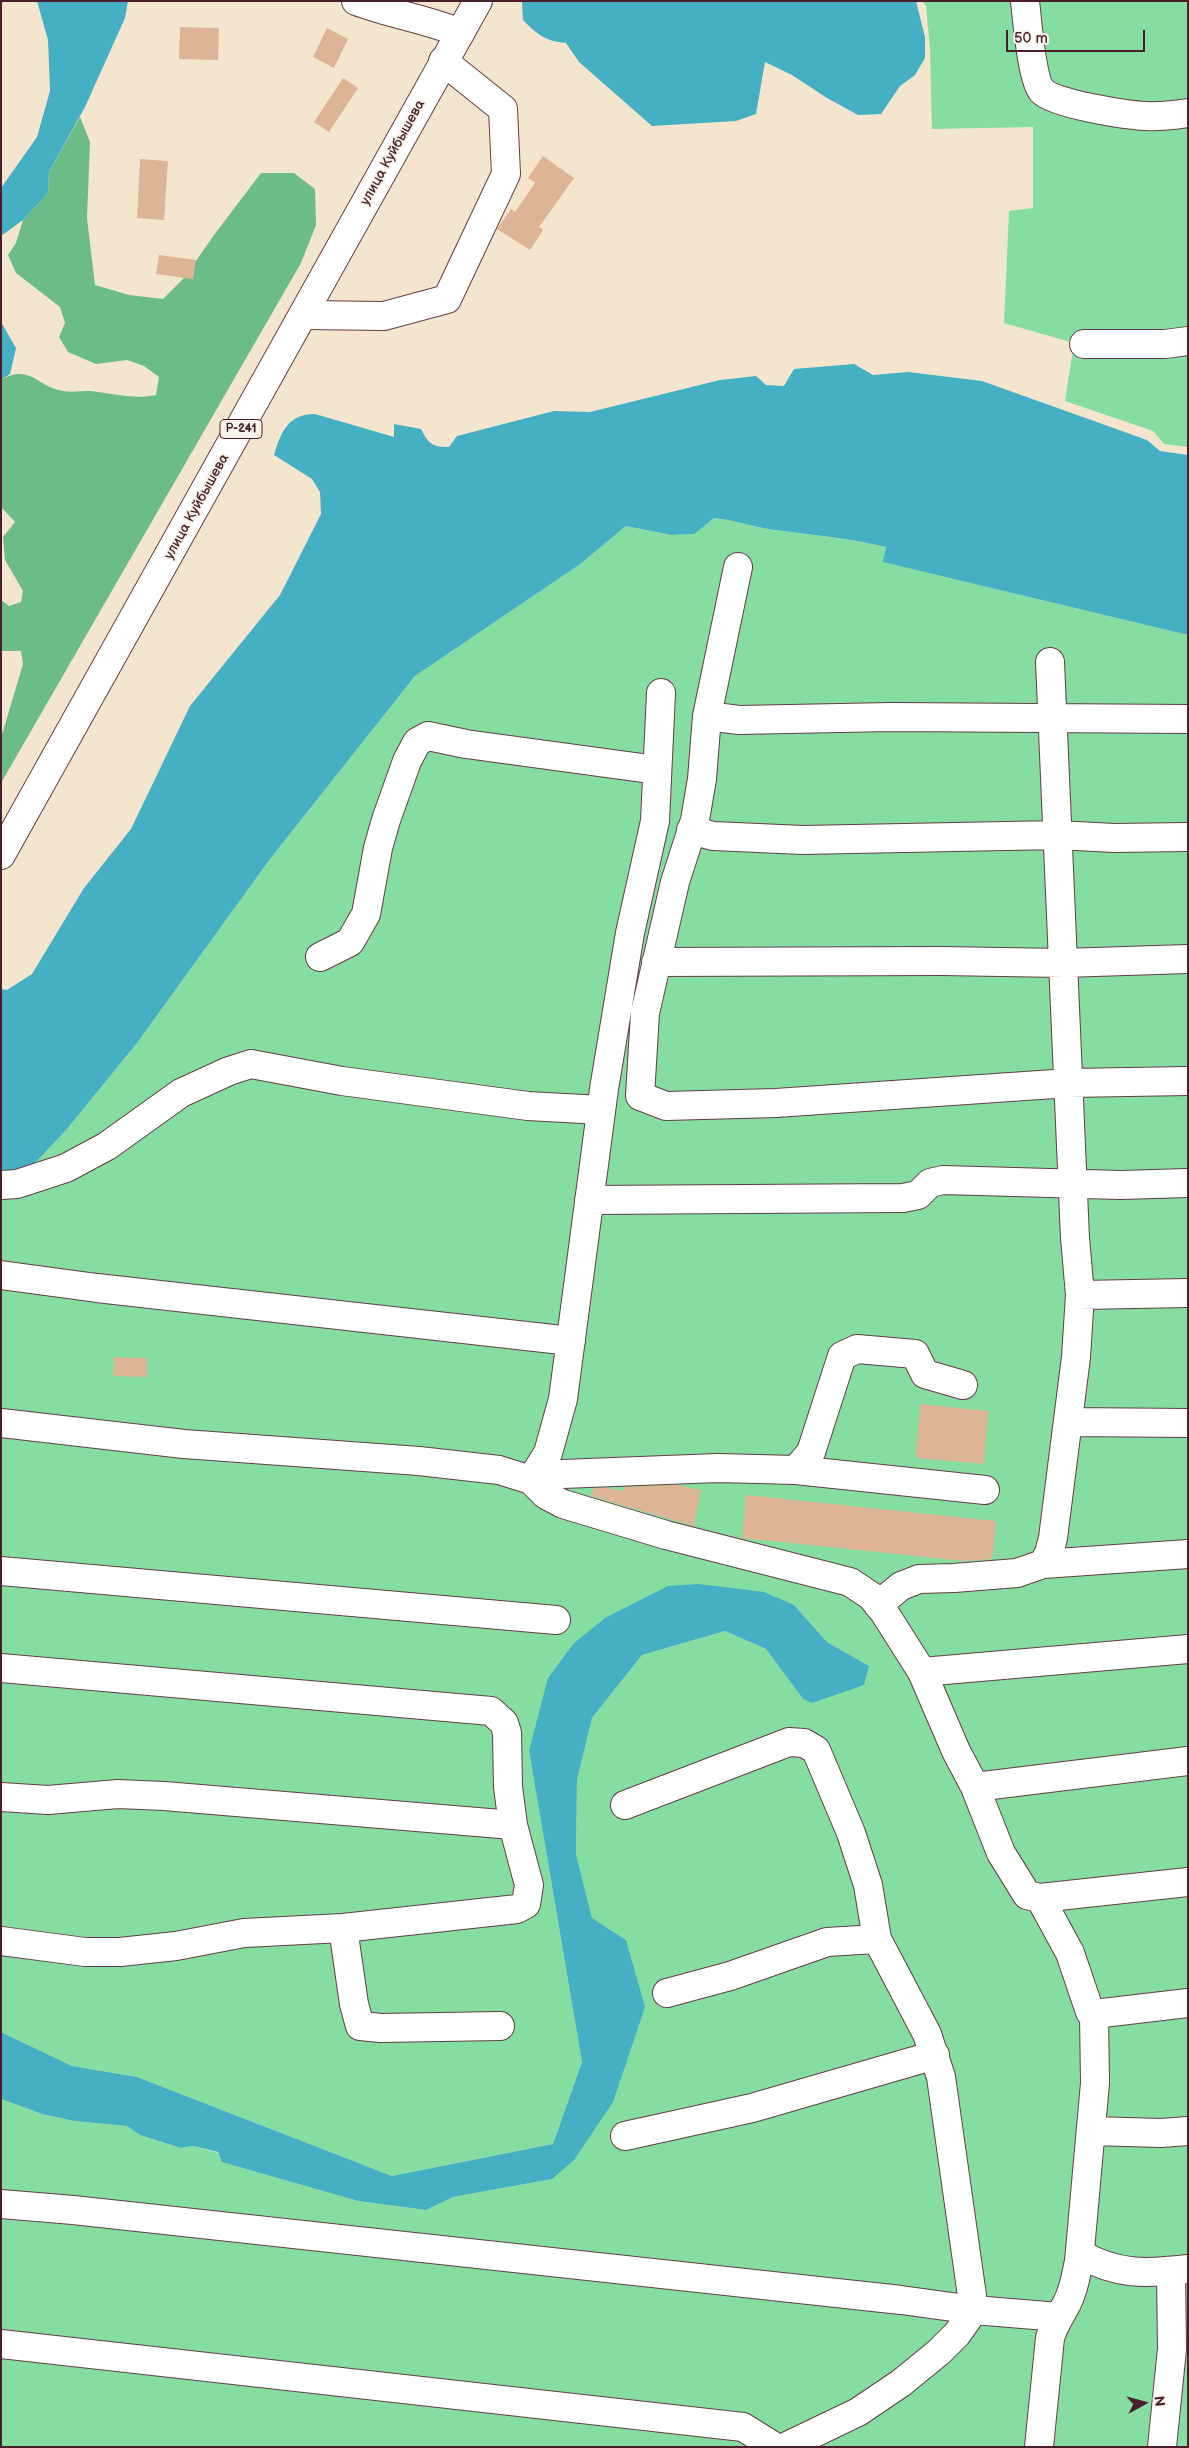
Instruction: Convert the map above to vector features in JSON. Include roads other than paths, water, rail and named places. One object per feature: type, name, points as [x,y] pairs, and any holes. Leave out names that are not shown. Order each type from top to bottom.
[{"type":"main road","points":[[356,1],[385,12],[442,25],[460,33]]},
{"type":"main road","name":"улица Куйбышева","points":[[1,855],[478,1]]},
{"type":"main road","points":[[1025,1],[1036,76],[1042,91],[1056,100],[1119,113],[1163,116],[1188,114]]},
{"type":"main road","points":[[304,315],[384,316],[447,299],[506,174],[504,109],[443,61]]},
{"type":"main road","points":[[1084,344],[1165,344],[1188,341]]},
{"type":"main road","points":[[738,567],[707,716],[702,779],[691,830],[675,882],[645,1013],[640,1096],[666,1106],[776,1103],[1069,1082],[1188,1081]]},
{"type":"main road","points":[[1043,1564],[1050,1553],[1053,1538],[1069,1422],[1080,1295],[1073,1182],[1050,662]]},
{"type":"main road","points":[[531,1480],[548,1453],[561,1408],[601,1110],[630,933],[655,821],[661,693]]},
{"type":"main road","points":[[707,716],[739,720],[892,717],[1188,719]]},
{"type":"main road","points":[[320,957],[350,942],[366,914],[378,848],[407,761],[417,742],[428,736],[466,744],[657,770]]},
{"type":"main road","points":[[691,830],[713,836],[803,840],[1057,835],[1114,838],[1188,837]]},
{"type":"main road","points":[[656,962],[941,961],[1063,963],[1188,959]]},
{"type":"main road","points":[[1,1185],[17,1184],[66,1168],[107,1146],[181,1093],[228,1071],[251,1064],[381,1086],[528,1106],[601,1110]]},
{"type":"main road","points":[[589,1200],[903,1198],[918,1195],[930,1183],[943,1180],[1073,1182],[1120,1185],[1188,1184]]},
{"type":"main road","points":[[1,1275],[97,1288],[571,1341]]},
{"type":"main road","points":[[1080,1295],[1188,1293]]},
{"type":"main road","points":[[796,1470],[811,1452],[842,1356],[857,1349],[915,1354],[925,1374],[964,1385]]},
{"type":"main road","points":[[1069,1422],[1188,1423]]},
{"type":"main road","points":[[1,1423],[184,1444],[420,1461],[499,1470],[531,1480],[546,1495],[563,1504],[666,1535],[850,1582],[871,1596],[922,1672],[956,1751],[975,1788],[1001,1853],[1027,1895],[1040,1898],[1188,1882]]},
{"type":"main road","points":[[531,1480],[562,1474],[718,1468],[796,1470],[985,1490]]},
{"type":"main road","points":[[878,1605],[901,1586],[919,1579],[1017,1573],[1043,1564],[1188,1554]]},
{"type":"main road","points":[[1,1571],[556,1620]]},
{"type":"main road","points":[[922,1672],[1188,1649]]},
{"type":"main road","points":[[1,1668],[491,1711],[504,1723],[507,1733],[508,1787],[513,1825],[529,1885],[526,1904],[518,1910],[343,1928],[244,1933],[176,1946],[120,1952],[84,1952],[1,1940]]},
{"type":"main road","points":[[625,1805],[789,1742],[810,1746],[819,1756],[851,1833],[868,1885],[877,1939],[927,2034],[941,2077],[974,2310],[957,2334],[901,2383],[858,2412],[785,2447]]},
{"type":"main road","points":[[975,1788],[1188,1761]]},
{"type":"main road","points":[[1,1797],[48,1800],[118,1794],[164,1796],[513,1825]]},
{"type":"main road","points":[[1040,1898],[1070,1953],[1090,2012],[1094,2014],[1188,2003]]},
{"type":"main road","points":[[343,1928],[354,2004],[360,2026],[381,2028],[500,2026]]},
{"type":"main road","points":[[667,1993],[730,1976],[827,1942],[877,1939]]},
{"type":"main road","points":[[1039,2447],[1050,2338],[1068,2302],[1075,2281],[1080,2254],[1095,2083],[1094,2014]]},
{"type":"main road","points":[[625,2136],[752,2108],[935,2055]]},
{"type":"main road","points":[[1091,2132],[1161,2133],[1188,2131]]},
{"type":"main road","points":[[1,2204],[83,2211],[901,2300],[974,2310],[1059,2317]]},
{"type":"main road","points":[[1080,2254],[1100,2266],[1126,2272],[1179,2270],[1162,2447]]},
{"type":"main road","points":[[1,2344],[743,2427],[764,2438],[775,2447]]},
{"type":"water","points":[[37,1],[128,1],[125,18],[85,107],[49,172],[48,193],[23,220],[1,236],[1,188],[37,137],[50,91],[48,40]]},
{"type":"water","points":[[522,1],[916,1],[925,37],[925,58],[915,75],[900,86],[881,114],[858,115],[827,98],[792,75],[765,62],[756,114],[736,121],[652,126],[579,62],[566,43],[547,39],[528,25],[523,20]]},
{"type":"water","points":[[1,322],[16,348],[10,374],[1,380]]},
{"type":"water","points":[[854,364],[873,375],[908,372],[982,381],[1147,440],[1160,451],[1188,455],[1188,635],[883,562],[886,547],[872,544],[775,530],[714,518],[694,534],[671,535],[626,526],[579,565],[415,676],[270,859],[137,1043],[67,1129],[36,1162],[14,1172],[1,1172],[1,989],[7,990],[32,974],[84,888],[131,829],[190,706],[280,595],[321,514],[320,492],[312,479],[274,455],[283,432],[292,421],[298,417],[315,414],[394,437],[394,424],[421,429],[432,444],[439,447],[449,447],[457,436],[554,411],[590,412],[720,380],[756,376],[766,385],[784,386],[794,369]]},
{"type":"water","points":[[699,1584],[764,1592],[794,1605],[827,1642],[869,1666],[864,1685],[812,1703],[803,1699],[766,1649],[725,1631],[642,1655],[592,1718],[577,1780],[576,1854],[592,1918],[626,1940],[645,2007],[613,2102],[574,2160],[552,2179],[453,2197],[426,2210],[358,2201],[222,2162],[218,2152],[193,2146],[181,2148],[140,2135],[127,2126],[74,2121],[42,2114],[1,2099],[1,2032],[72,2066],[137,2077],[392,2176],[553,2144],[582,2062],[529,1751],[548,1678],[574,1643],[605,1618],[668,1586]]}]
